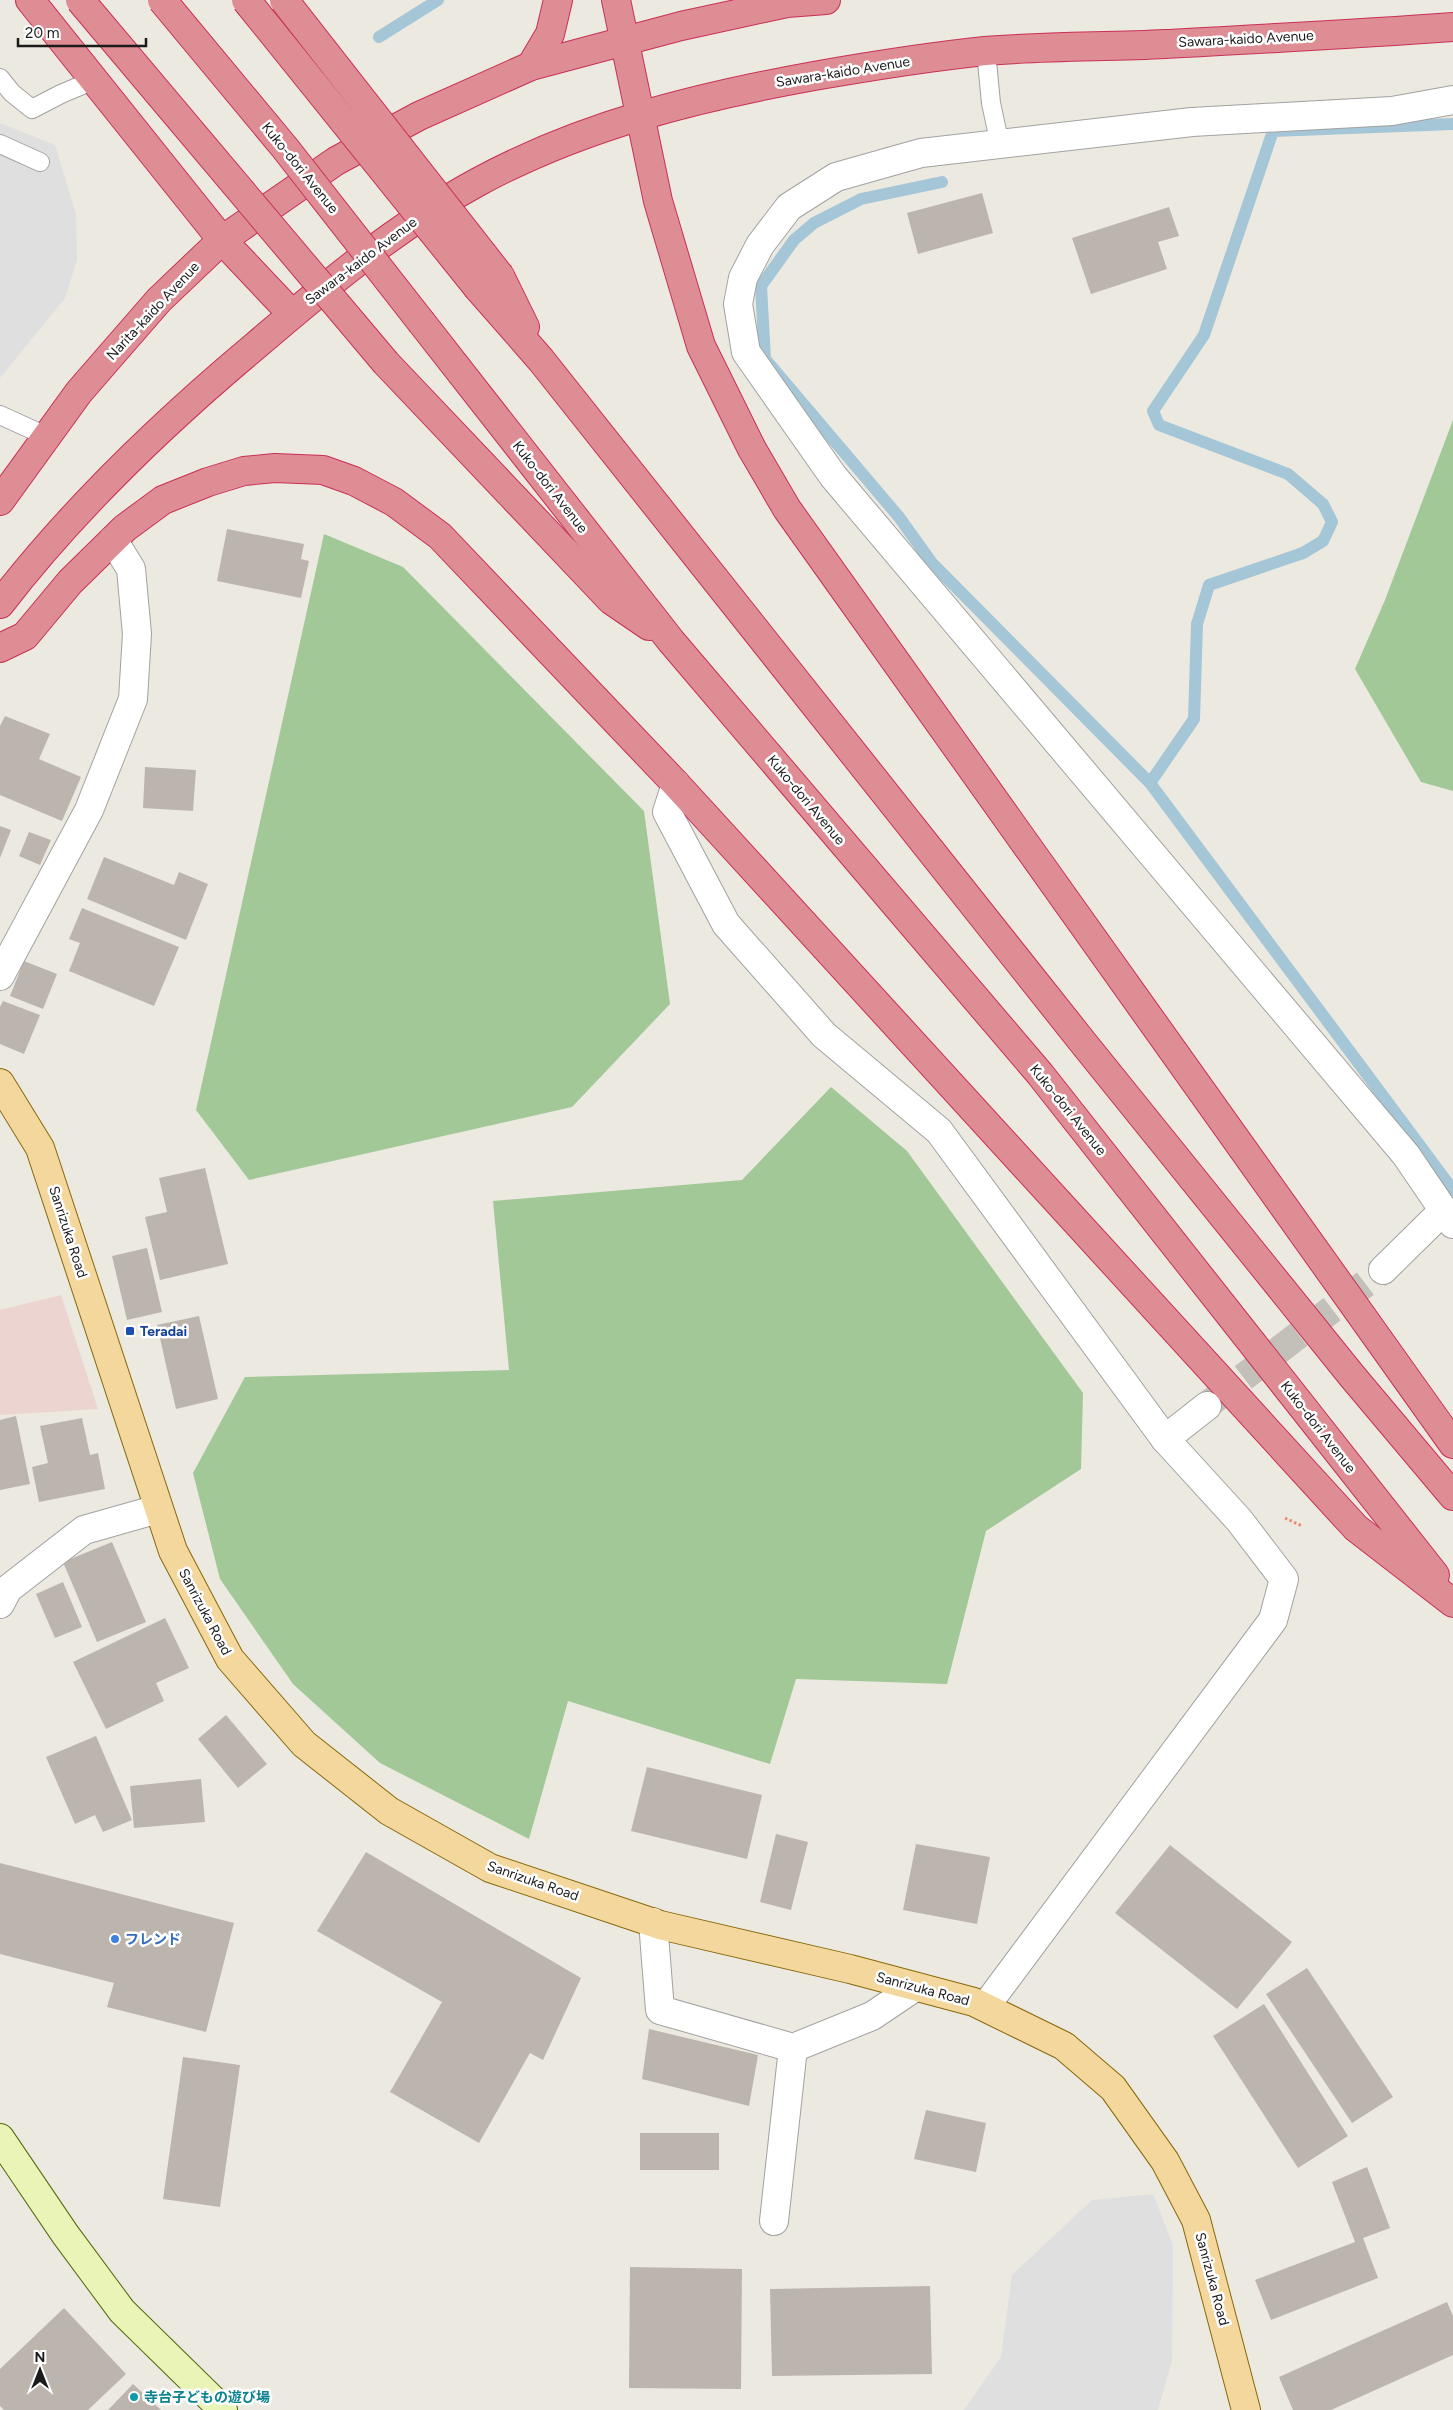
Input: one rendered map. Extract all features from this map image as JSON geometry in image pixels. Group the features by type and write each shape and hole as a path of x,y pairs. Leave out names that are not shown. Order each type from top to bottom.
{"highway":[{"path":"0,604 30,565 110,478 233,364 292,314 222,240 30,0"},
{"path":"80,0 386,363 611,600 671,641"},
{"name":"Kuko-dori Avenue","path":"162,0 285,148 671,641 1040,1074 1453,1598"},
{"path":"246,0 392,182 489,282"},
{"path":"284,0 489,282 541,360 1075,1032 1352,1376 1453,1496"},
{"path":"531,66 550,34 558,0"},
{"path":"616,0 658,201 701,346 752,449 787,509 1453,1444"},
{"path":"531,66 624,41 787,3 826,0"},
{"name":"Sawara-kaido Avenue","path":"292,314 404,226 480,181 544,150 639,116 734,91 864,68 986,51 1164,44 1453,27"},
{"name":"Narita-kaido Avenue","path":"0,500 79,392 159,300 222,240 336,161 419,116 531,66"},
{"path":"0,648 25,636 70,582 112,540 163,500 244,471 275,468 323,470 354,481 394,502 440,536 676,784 1356,1528 1453,1603"}],"main road":[{"name":"Sanrizuka Road","path":"0,1083 40,1148 172,1551 230,1659 304,1744 389,1811 490,1868 653,1922 916,1987 985,2007 1064,2046 1113,2088 1165,2161 1196,2220 1246,2410"}],"street":[{"path":"1383,1270 1449,1217 1406,1155 833,476 746,352 738,304 744,278 760,245 789,207 836,177 921,153 1192,122 1392,111 1453,100"},
{"path":"0,976 89,810 133,699 137,634 131,569 112,540"},
{"path":"676,784 667,812 726,924 824,1035 939,1131 1165,1439 1239,1520 1284,1579 1273,1620 985,2007"},
{"path":"1165,1439 1207,1406"},
{"path":"0,1604 8,1589 84,1530 158,1508"},
{"path":"653,1922 660,2010 792,2048 872,2016 916,1987"},
{"path":"774,2221 792,2048"},
{"path":"0,2138 65,2234 122,2311 223,2410"}],"lane":[{"path":"986,51 991,103 1000,145"},
{"path":"0,78 12,93 32,109 60,94 94,80"},
{"path":"0,144 40,162"},
{"path":"0,415 46,436"}],"shaded area":[{"path":"0,123 55,145 76,214 77,260 65,298 0,378"},
{"path":"61,1295 98,1409 0,1415 0,1310"},
{"path":"1153,2194 1173,2245 1172,2361 1158,2410 964,2410 1001,2357 1012,2275 1092,2200"}],"green space":[{"path":"1453,420 1453,791 1421,782 1355,669 1385,600"},
{"path":"324,534 403,567 644,811 670,1004 572,1107 249,1180 196,1110"},
{"path":"831,1087 907,1151 1083,1393 1081,1469 986,1531 947,1684 796,1679 770,1764 568,1701 529,1839 380,1763 293,1684 220,1579 193,1473 245,1377 509,1370 493,1201 742,1180"}],"building":[{"path":"982,193 993,233 918,254 907,213"},
{"path":"1169,207 1179,236 1158,242 1167,269 1091,294 1072,238"},
{"path":"227,529 304,544 301,559 309,561 301,598 217,581"},
{"path":"5,716 50,734 39,759 81,777 62,821 0,795 0,726"},
{"path":"145,767 196,770 193,811 143,808"},
{"path":"0,826 11,830 0,858"},
{"path":"29,832 51,840 40,865 19,856"},
{"path":"104,857 174,885 179,872 208,884 186,940 87,899"},
{"path":"82,908 179,947 154,1006 69,971 80,943 69,939"},
{"path":"24,961 57,974 43,1009 10,996"},
{"path":"3,1001 40,1015 24,1054 0,1044 0,1007"},
{"path":"205,1168 228,1264 160,1280 145,1217 167,1212 159,1178"},
{"path":"147,1248 162,1312 127,1320 112,1256"},
{"path":"199,1316 218,1399 176,1409 157,1325"},
{"path":"16,1416 30,1484 0,1490 0,1420"},
{"path":"82,1418 90,1455 98,1453 105,1489 39,1502 32,1467 48,1463 40,1426"},
{"path":"112,1542 146,1622 97,1642 63,1562"},
{"path":"63,1582 82,1627 55,1638 36,1594"},
{"path":"165,1618 189,1668 156,1683 164,1701 106,1729 73,1662"},
{"path":"226,1715 267,1764 238,1788 198,1739"},
{"path":"96,1736 132,1820 103,1832 95,1815 75,1824 46,1757"},
{"path":"647,1767 762,1795 747,1859 631,1831"},
{"path":"201,1779 205,1822 134,1828 130,1786"},
{"path":"776,1834 808,1842 791,1910 760,1902"},
{"path":"916,1844 990,1857 977,1924 903,1910"},
{"path":"1170,1845 1292,1942 1237,2009 1115,1913"},
{"path":"366,1852 581,1978 543,2060 530,2053 479,2143 390,2092 442,2002 317,1931"},
{"name":"フレンド","path":"0,1863 234,1923 206,2032 107,2007 114,1983 0,1954"},
{"path":"1307,1968 1393,2097 1352,2123 1266,1994"},
{"path":"1264,2004 1348,2136 1298,2168 1213,2036"},
{"path":"649,2029 758,2055 749,2106 642,2079"},
{"path":"183,2057 240,2065 220,2207 163,2199"},
{"path":"926,2110 986,2123 976,2172 914,2159"},
{"path":"640,2133 719,2133 719,2170 640,2170"},
{"path":"1367,2167 1390,2228 1363,2238 1378,2278 1271,2320 1255,2280 1355,2242 1332,2182"},
{"path":"630,2267 742,2269 741,2389 629,2388"},
{"path":"930,2286 932,2374 772,2376 770,2289"},
{"path":"1447,2302 1453,2316 1453,2355 1331,2410 1293,2410 1279,2377"},
{"path":"64,2308 126,2374 88,2410 4,2410 0,2406 0,2369"},
{"name":"寺台子どもの遊び場","path":"133,2384 161,2410 108,2410"}],"waterway":[{"path":"379,37 438,0"},
{"path":"1150,783 1194,719 1197,624 1209,585 1303,553 1323,541 1332,522 1323,504 1288,474 1159,425 1153,411 1204,335 1273,131 1453,124"},
{"path":"942,182 861,199 814,223 794,240 761,286 765,359 899,517 932,563 1150,783 1453,1190"}],"tunnel":[{"path":"1210,1403 1383,1270"}],"place":[{"name":"Teradai","path":"130,1331"},
{"name":"フレンド","path":"115,1939"},
{"name":"寺台子どもの遊び場","path":"134,2397"}]}
